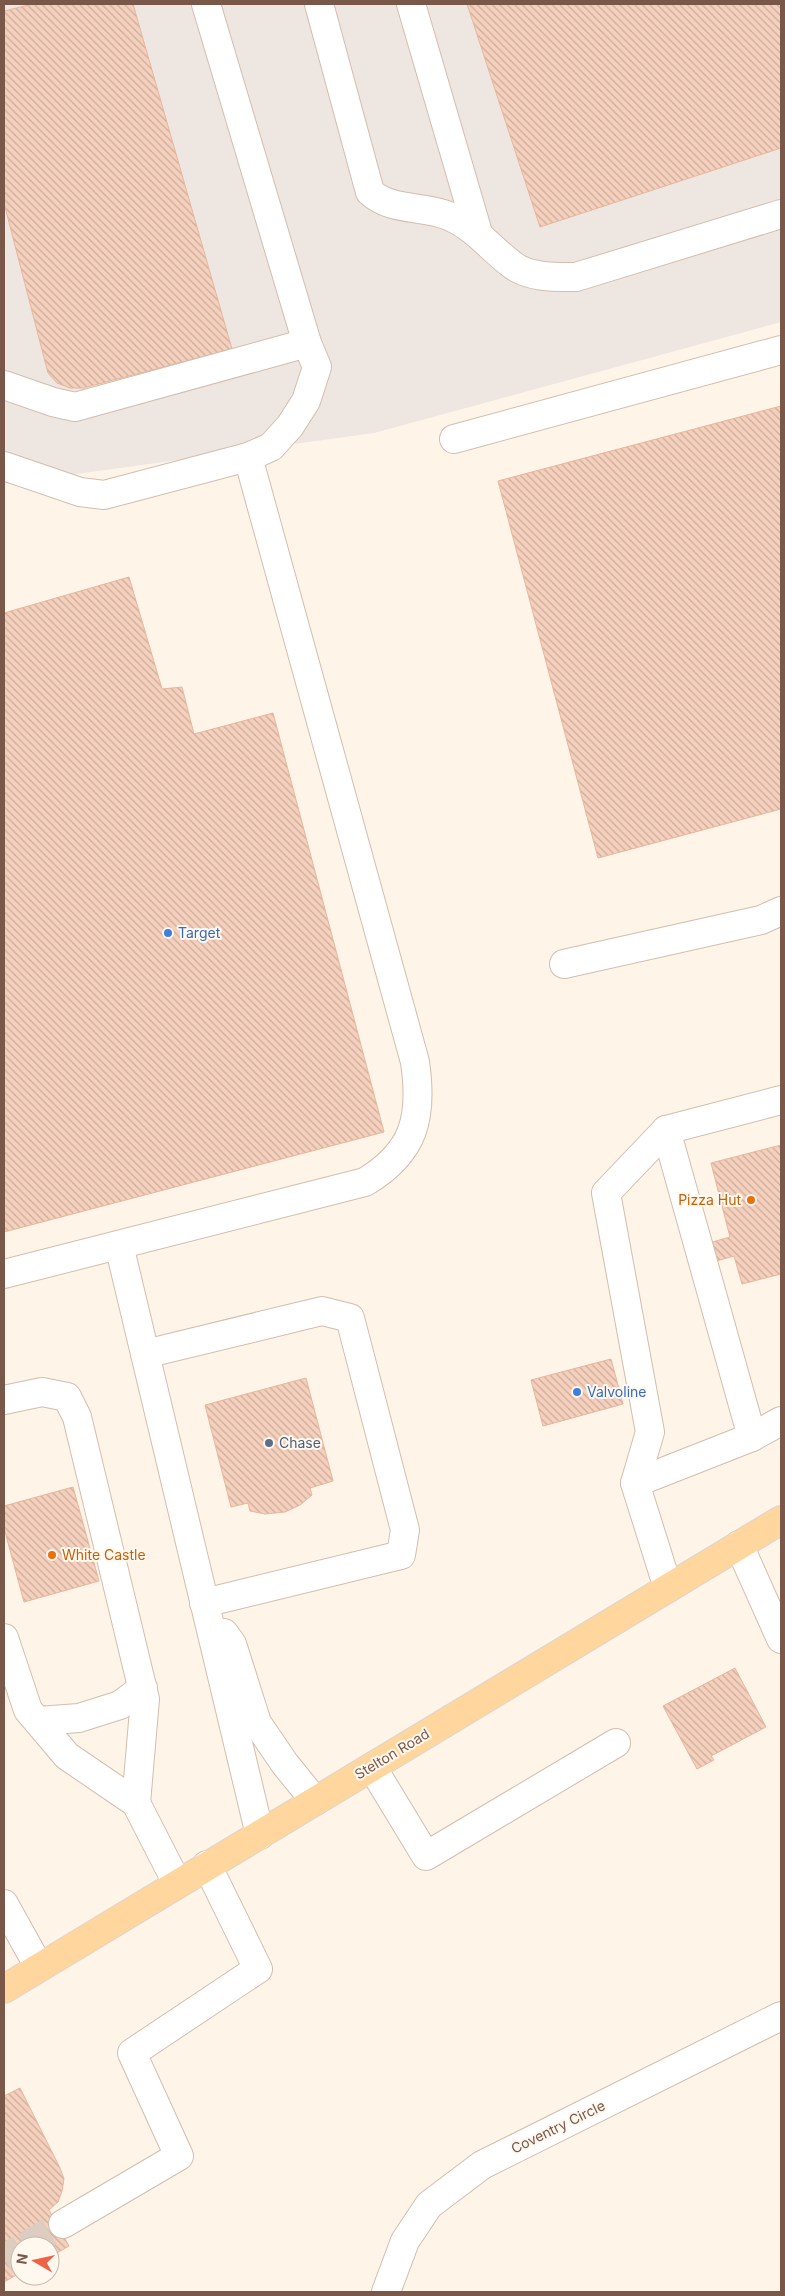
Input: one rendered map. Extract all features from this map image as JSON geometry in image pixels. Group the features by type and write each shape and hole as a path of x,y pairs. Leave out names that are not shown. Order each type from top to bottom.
{"main road":[{"name":"Stelton Road","path":"4,1988 781,1520"}],"street":[{"path":"4,466 80,492 104,495 248,457 271,447 290,426 306,401 317,366 307,343 206,4"},
{"path":"318,4 370,192 378,200 391,205 449,216 478,233 511,265 544,277 576,277 781,214"},
{"path":"411,4 478,233"},
{"path":"4,385 53,402 75,407 307,343"},
{"path":"454,439 781,350"},
{"path":"4,1274 365,1182 385,1170 403,1150 416,1120 420,1092 416,1062 248,457"},
{"path":"564,964 761,920 781,911"},
{"path":"668,1588 635,1483 650,1432 606,1193 666,1130 781,1100"},
{"path":"666,1130 752,1437"},
{"path":"119,1245 260,1835"},
{"path":"145,1354 322,1311 350,1318 405,1530 401,1555 204,1603"},
{"path":"4,1400 42,1392 67,1397 78,1417 145,1699 136,1803"},
{"path":"635,1483 752,1437 781,1421"},
{"path":"739,1545 781,1638"},
{"path":"204,1603 232,1644 257,1723 285,1764 315,1801"},
{"path":"4,1638 28,1710 67,1756 136,1803 177,1883"},
{"path":"38,1721 79,1718 120,1705 142,1688"},
{"path":"372,1767 426,1856 616,1743"},
{"path":"63,2224 179,2156 132,2053 258,1969 207,1865"},
{"path":"4,1904 39,1967"},
{"name":"Coventry Circle","path":"386,2292 405,2241 429,2205 482,2164 781,2016"}],"shaded area":[{"path":"4,4 781,4 781,322 374,433 4,484"}],"building":[{"path":"33,4 133,4 232,349 83,388 70,388 57,383 48,373 4,203 4,11"},
{"path":"467,4 781,4 781,148 540,227"},
{"path":"781,406 781,809 598,858 498,481"},
{"name":"Target","path":"129,577 162,689 182,687 194,734 273,713 384,1132 4,1232 4,613"},
{"name":"Pizza Hut","path":"781,1145 781,1274 742,1284 734,1256 713,1262 709,1243 730,1237 711,1163"},
{"name":"Valvoline","path":"611,1359 623,1404 543,1426 531,1380"},
{"name":"Chase","path":"306,1378 333,1481 310,1488 312,1495 300,1505 285,1512 265,1514 250,1511 248,1503 231,1507 205,1405"},
{"name":"White Castle","path":"73,1487 99,1581 24,1602 4,1528 4,1506"},
{"path":"735,1668 766,1727 711,1756 714,1760 697,1769 663,1706"},
{"path":"20,2088 60,2168 64,2179 62,2191 58,2202 49,2210 69,2246 60,2251 60,2236 10,2236 10,2279 4,2282 4,2096"}],"tunnel":[{"path":"42,2236 63,2224"},
{"path":"4,2258 10,2255"}],"place":[{"name":"Target","path":"168,933"},
{"name":"Pizza Hut","path":"751,1200"},
{"name":"Valvoline","path":"577,1392"},
{"name":"Chase","path":"269,1443"},
{"name":"White Castle","path":"52,1555"}]}
